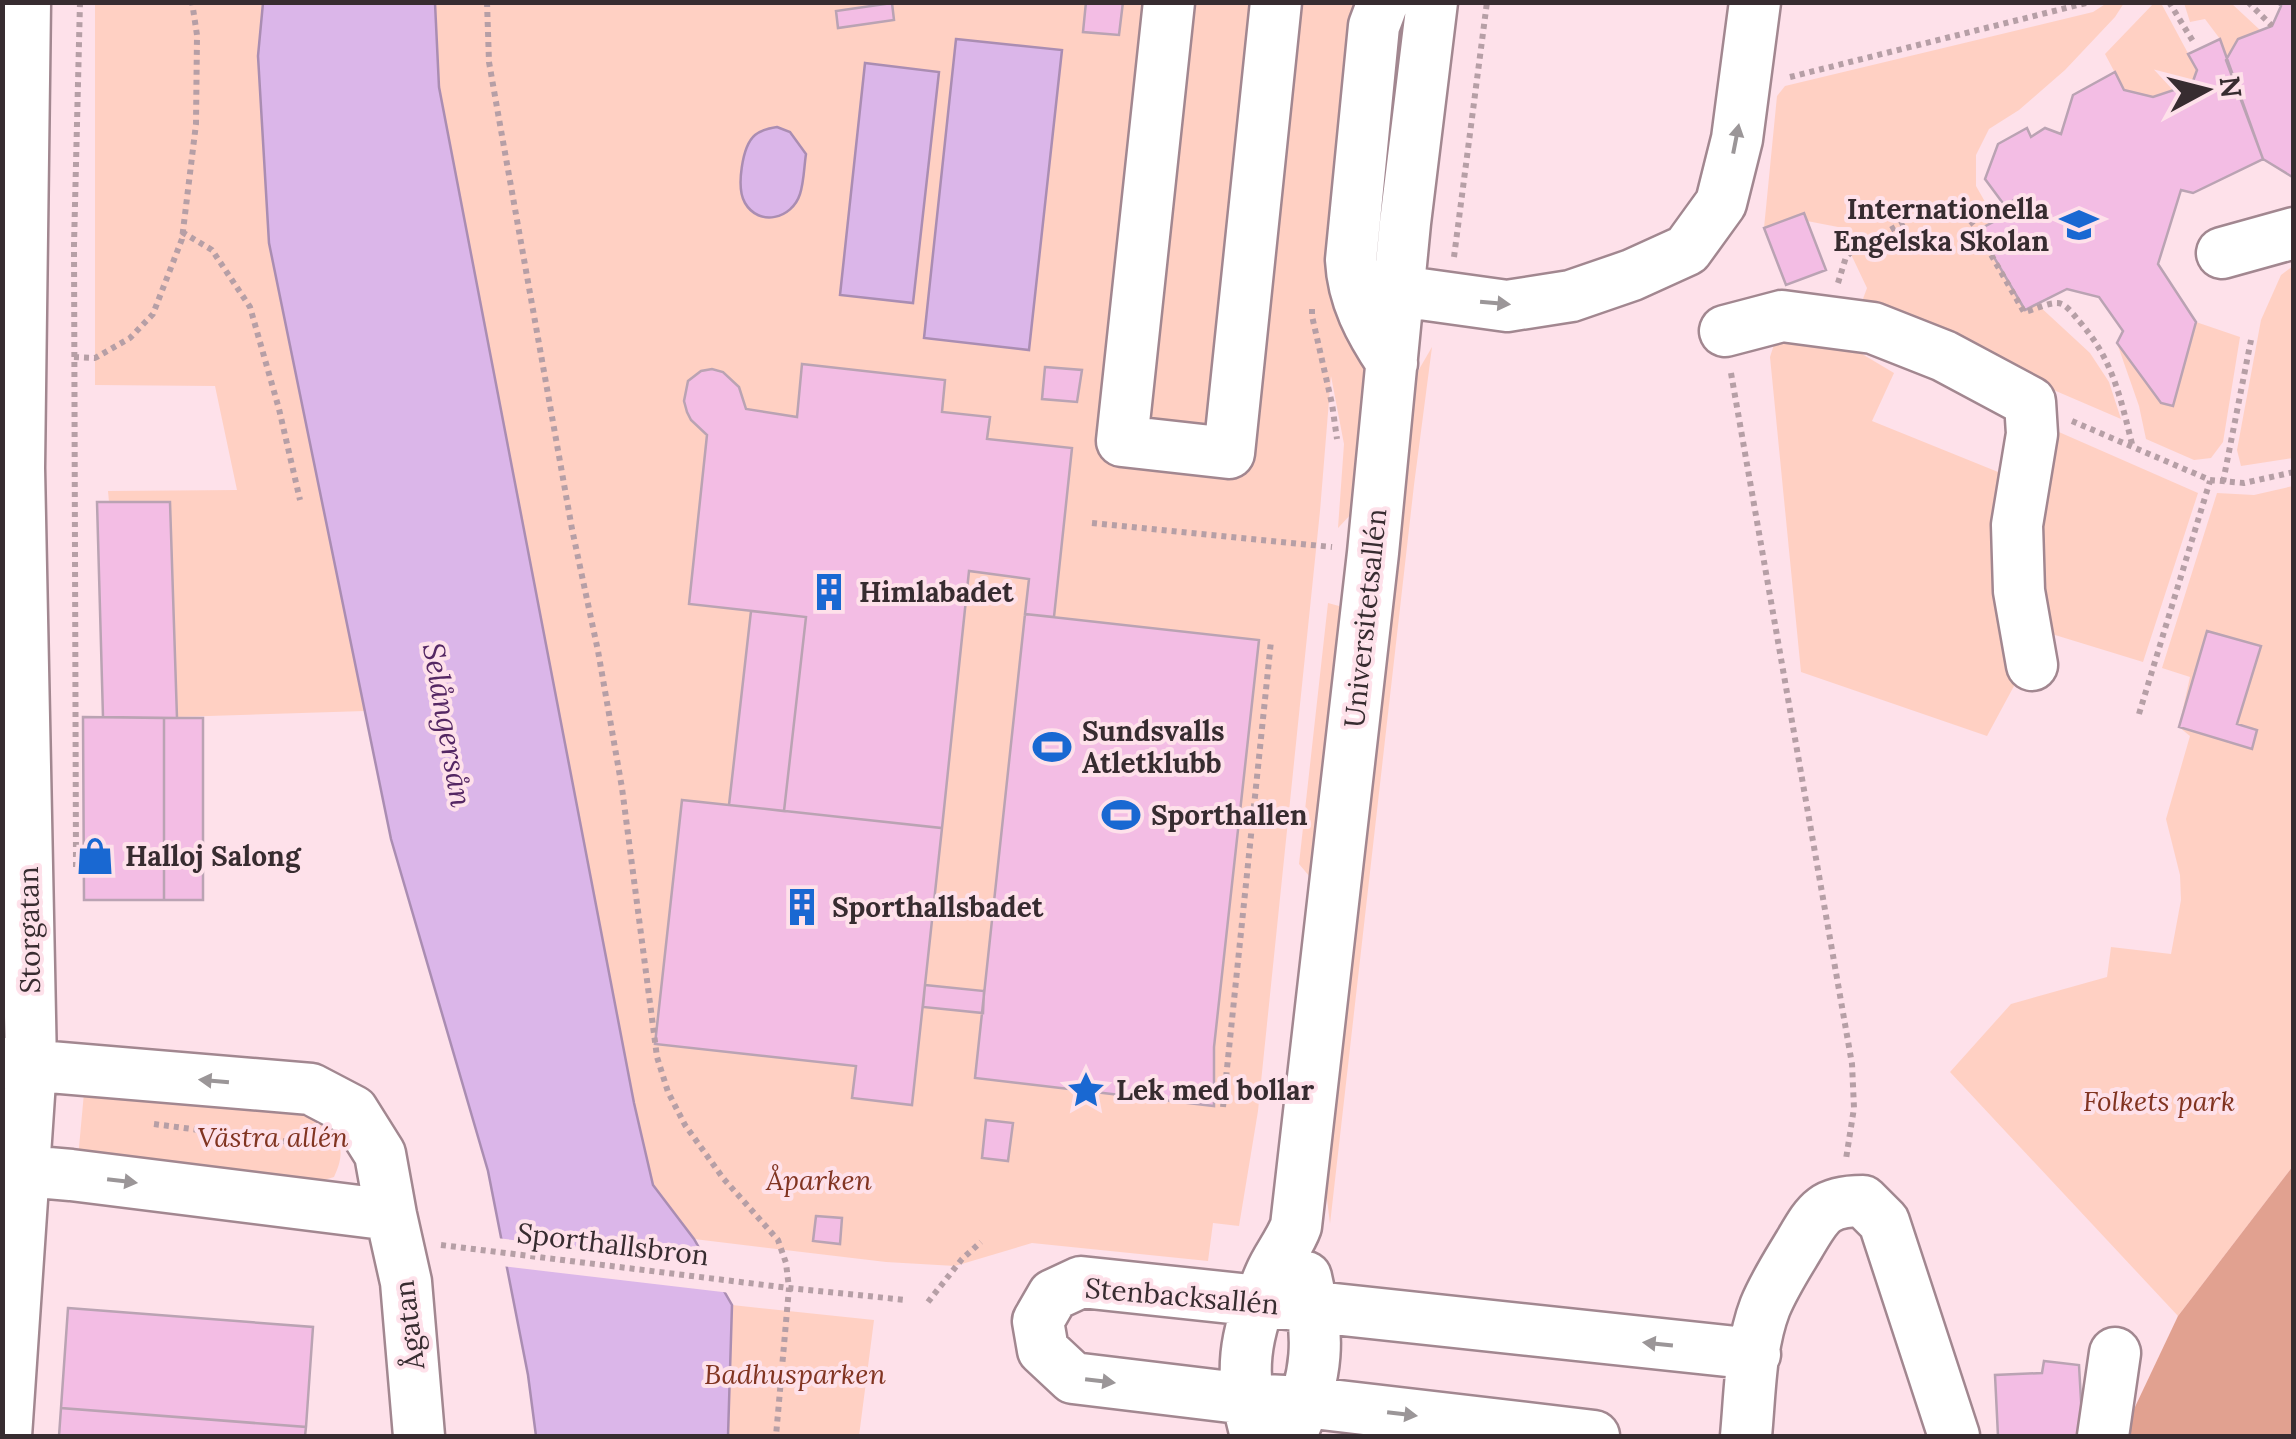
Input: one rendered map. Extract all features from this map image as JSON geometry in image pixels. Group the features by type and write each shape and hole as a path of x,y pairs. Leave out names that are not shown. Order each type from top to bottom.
{"street":[{"name":"Storgatan","path":"6,1436 17,1064 11,468 25,2"},
{"path":"1168,2 1122,441 1229,453 1276,2"},
{"path":"1383,2 1374,26 1351,260 1352,284 1362,311 1392,362"},
{"name":"Universitetsallén","path":"1297,1419 1316,1356 1313,1309 1294,1234 1328,937 1350,550 1392,362 1404,223 1432,2"},
{"path":"1399,290 1507,306 1572,296 1687,250 1722,203 1737,139 1755,2"},
{"path":"2222,253 2294,233"},
{"path":"1724,331 1782,316 1873,328 1944,356 2030,402 2032,434 2017,526 2019,591 2032,665"},
{"path":"14,1170 390,1215 380,1154 353,1111 311,1090 17,1064"},
{"path":"1746,1436 1754,1354 1765,1308 1787,1265 1817,1215 1863,1212 1954,1436"},
{"name":"Ågatan","path":"390,1215 406,1282 420,1436"},
{"name":"Universitetsallén","path":"1251,1418 1244,1371 1250,1324 1281,1252 1294,1234"},
{"name":"Stenbacksallén","path":"1594,1436 1251,1418 1073,1378 1043,1350 1038,1321 1053,1295 1080,1282 1754,1354"},
{"path":"410,1327 427,1326 440,1436"},
{"path":"2102,1436 2116,1353"}],"path":[{"path":"74,358 95,358 130,338 152,314 168,276 182,232 196,124 197,35 192,2"},
{"path":"487,2 489,62 622,788 657,1057 668,1092 693,1137 778,1240 786,1263 789,1288 776,1436"},
{"path":"1788,77 2090,2"},
{"path":"2169,2 2194,44"},
{"path":"2248,2 2272,26"},
{"path":"1826,322 1846,257 1852,250 1926,210 1961,210 1974,225 2024,312 2056,302 2064,305 2104,352 2122,402 2132,448"},
{"path":"182,232 212,250 250,306 300,500"},
{"path":"1314,296 1312,316 1338,446"},
{"path":"1724,331 1852,1064 1863,1212"},
{"path":"2223,482 2251,340"},
{"path":"2030,402 2210,480 2244,484 2294,472"},
{"path":"2139,714 2210,480"},
{"path":"1092,523 1350,550"},
{"path":"1329,530 1350,550"},
{"path":"1223,1107 1272,641"},
{"path":"151,1124 380,1154"},
{"path":"928,1302 962,1259 982,1242"},
{"name":"Sporthallsbron","path":"432,1244 906,1300"}],"green space":[{"name":"Åparken","path":"1357,2 1366,359 1353,512 1338,528 1344,444 1331,376 1258,1111 1239,1226 1213,1223 1208,1261 1032,1243 955,1266 886,1262 694,1239 653,1185 634,1103 439,87 435,3"},
{"path":"95,3 263,3 258,56 269,243 365,711 177,717 170,502 109,502 108,491 237,490 215,386 95,385"},
{"path":"2107,3 2124,3 2065,70 2019,110 1989,129 1976,155 1976,186 1996,221 2025,310 2037,304 2090,353 2109,382 2121,419 1860,307 1867,288 1838,227 1807,221 1803,213 1764,228 1777,96 1785,86 2093,12"},
{"path":"2154,3 2161,3 2197,70 2192,84 2153,97 2124,90 2105,54"},
{"path":"2184,3 2231,3 2260,30 2238,39 2226,60 2220,39 2205,19 2190,22"},
{"path":"2293,266 2293,458 2241,466 2237,450 2261,320 2281,275"},
{"path":"2196,322 2240,337 2223,442 2211,458 2194,460 2146,439 2117,343 2161,403 2172,406"},
{"path":"1777,335 1847,345 1894,373 1872,421 2008,476 2014,686 1987,736 1801,672 1770,357"},
{"path":"1432,347 1330,1224 1324,1174 1414,378"},
{"path":"2052,429 2198,493 2143,662 2042,631 2034,590"},
{"name":"Folkets park","path":"2293,486 2293,1166 2178,1316 1950,1072 2011,1004 2107,977 2111,947 2171,954 2181,900 2180,875 2166,819 2190,736 2179,727 2190,677 2162,668 2217,493 2254,495"},
{"path":"1328,603 1339,606 1340,619 1310,877 1299,864"},
{"name":"Västra allén","path":"85,1082 321,1114 341,1150 338,1167 334,1177 314,1183 78,1158"},
{"name":"Badhusparken","path":"732,1305 874,1320 859,1436 728,1436"}],"shaded area":[{"path":"2293,1166 2293,1436 2124,1436 2178,1316"}],"water":[{"name":"Selångersån","path":"263,3 435,3 439,87 634,1103 653,1185 694,1239 732,1305 728,1436 536,1436 528,1375 488,1171 391,839 269,243 258,56"},
{"path":"956,39 1062,50 1029,350 924,338"},
{"path":"865,63 939,72 913,303 840,295"},
{"path":"777,127 790,132 806,154 804,174 796,203 783,214 766,217 751,211 745,203 742,168 750,140"}],"pier":[{"path":"496,1238 714,1263 731,1293 501,1266"}],"building":[{"path":"1086,2 1123,2 1119,35 1083,32"},
{"path":"2277,2 2294,2 2294,178 2263,159 2226,60 2238,39 2272,26 2281,6"},
{"path":"892,3 894,20 838,28 836,11"},
{"name":"Internationella Engelska Skolan","path":"2220,39 2263,159 2193,193 2181,190 2158,264 2196,322 2173,406 2161,403 2117,343 2123,331 2099,297 2067,289 2025,310 1978,230 2020,208 2015,199 2005,206 1985,179 1998,144 2027,128 2031,137 2045,128 2061,134 2073,95 2115,72 2124,90 2153,97 2192,84 2197,70 2188,54"},
{"path":"1804,213 1826,270 1786,285 1764,228"},
{"name":"Himlabadet","path":"802,364 945,380 942,412 990,417 987,439 1072,448 1054,617 1025,614 1029,579 969,571 942,828 784,811 806,617 689,604 707,435 687,412 684,401 688,381 701,371 723,372 739,387 746,409 797,417"},
{"path":"1045,367 1082,370 1077,402 1042,399"},
{"path":"97,502 170,502 177,718 103,717"},
{"path":"751,611 806,617 784,811 729,805"},
{"name":"Sporthallen","path":"1025,614 1259,640 1214,1047 1214,1106 975,1078"},
{"path":"2207,631 2261,646 2237,724 2257,730 2252,749 2179,727"},
{"path":"83,717 164,718 164,900 84,900"},
{"path":"164,718 203,718 203,900 164,900"},
{"name":"Sporthallsbadet","path":"682,800 942,828 912,1105 852,1098 856,1066 655,1044"},
{"path":"925,985 984,991 983,1013 923,1007"},
{"path":"986,1120 1013,1123 1008,1161 982,1158"},
{"path":"816,1216 842,1218 840,1244 813,1241"},
{"path":"68,1308 313,1327 306,1427 61,1408"},
{"path":"2044,1361 2079,1365 2083,1436 1998,1436 1995,1375 2042,1373"},
{"path":"61,1408 306,1427 305,1436 59,1436"}],"place":[{"name":"Internationella Engelska Skolan","path":"2079,225"},
{"name":"Himlabadet","path":"829,592"},
{"name":"Sundsvalls Atletklubb","path":"1052,747"},
{"name":"Sporthallen","path":"1121,815"},
{"name":"Halloj Salong","path":"95,856"},
{"name":"Sporthallsbadet","path":"802,907"},
{"name":"Lek med bollar","path":"1086,1090"}]}
